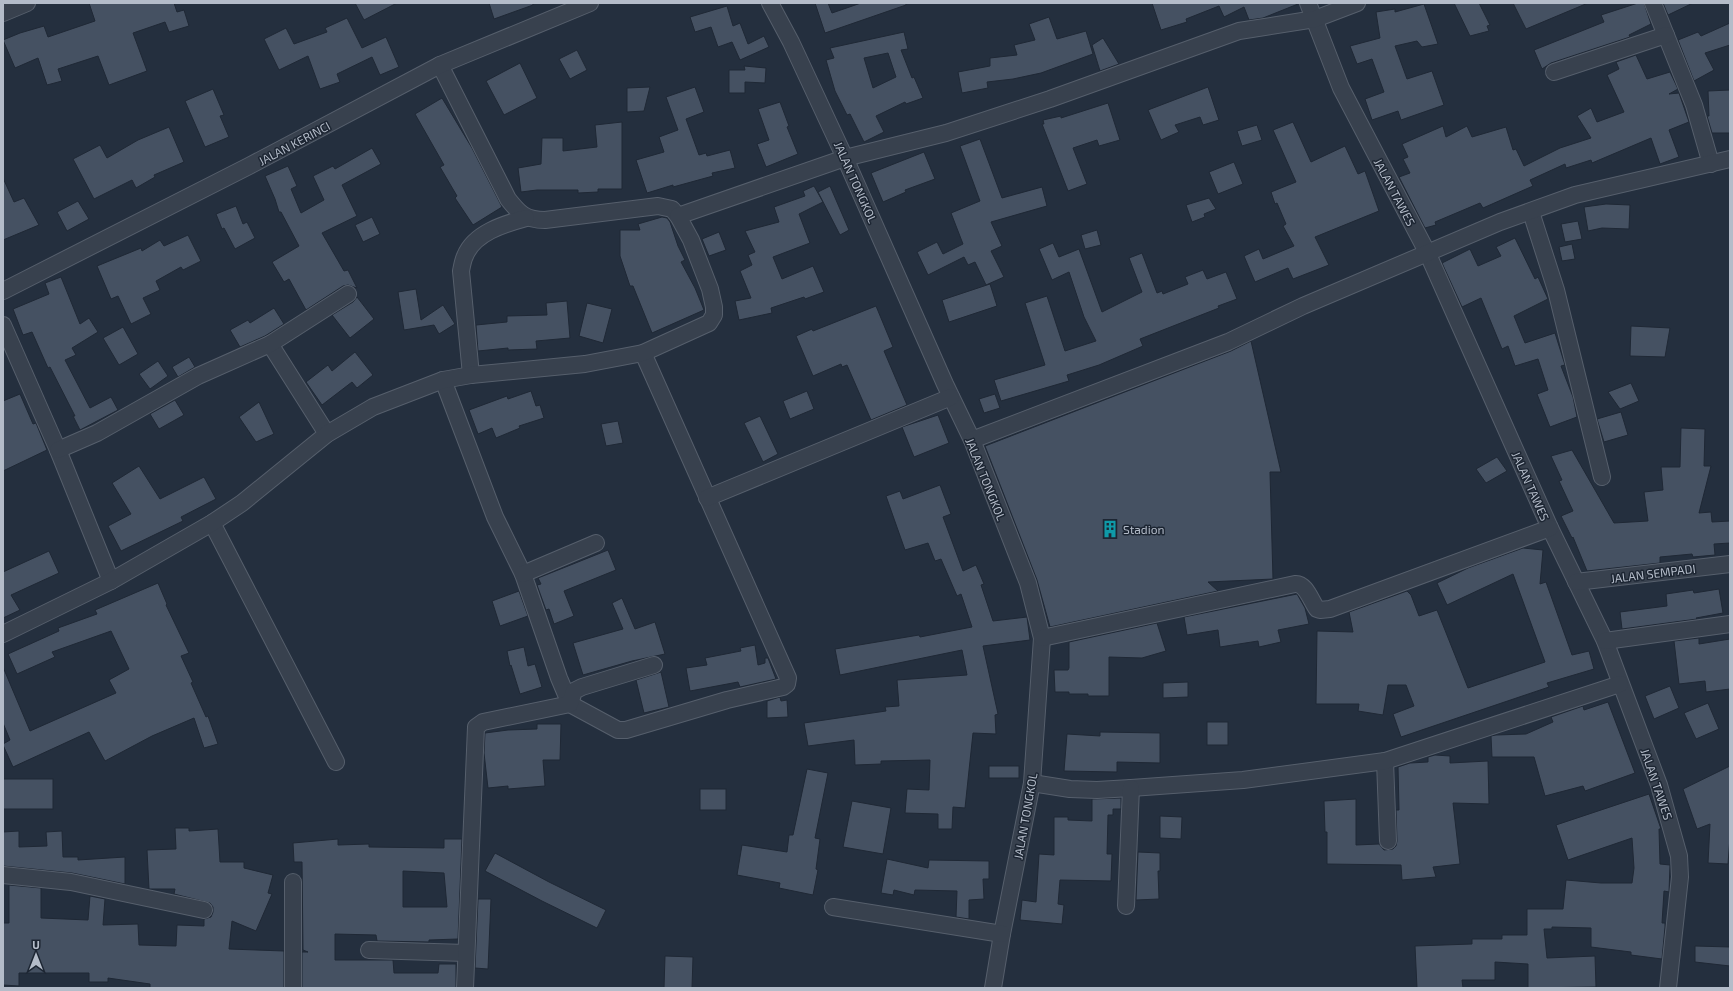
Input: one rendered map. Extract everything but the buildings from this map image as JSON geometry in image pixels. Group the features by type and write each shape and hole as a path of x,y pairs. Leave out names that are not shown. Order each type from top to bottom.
{"street":[{"path":"3,13 27,3"},
{"name":"JALAN KERINCI","path":"3,291 249,166 440,66 590,3"},
{"name":"JALAN TONGKOL","path":"770,3 791,42 845,158 951,397 972,440 1028,583 1042,638 1032,783 1002,934 994,988"},
{"name":"JALAN TAWES","path":"1308,3 1341,88 1427,252 1550,528 1605,641 1659,785 1679,856 1680,877 1668,988"},
{"path":"678,216 845,158 946,133 1239,31 1314,19 1357,3"},
{"path":"1653,3 1694,106 1711,164"},
{"path":"1554,72 1666,35"},
{"path":"440,66 508,198 516,209 526,218"},
{"path":"972,440 1228,342 1303,306 1500,222 1575,195 1730,159"},
{"path":"3,634 111,581 212,523 242,503 326,434 373,407 443,380 471,375 585,364 643,353 709,323 714,315 714,307 710,289 691,240 672,208 658,206 545,220 526,218 502,225 472,244 465,256 461,271 471,375"},
{"path":"1531,212 1556,290 1602,477"},
{"path":"58,450 97,433 198,376 270,344 348,294"},
{"path":"3,325 58,450 111,581"},
{"path":"270,344 326,434"},
{"path":"443,380 495,517 523,574 559,678 570,704 618,730 626,730 727,700 783,688 788,684 788,678 643,353"},
{"path":"707,498 951,397"},
{"path":"212,523 336,762"},
{"path":"1042,638 1298,584 1304,587 1317,609 1330,609 1550,528"},
{"path":"523,574 596,543"},
{"name":"JALAN SEMPADI","path":"1576,582 1730,564"},
{"path":"1605,641 1730,624"},
{"path":"570,704 574,691 582,687 654,665"},
{"path":"1032,783 1070,789 1097,790 1131,788 1243,780 1385,761 1620,684"},
{"path":"465,988 476,727 483,722 570,704"},
{"path":"1385,761 1388,841"},
{"path":"1126,906 1131,788"},
{"path":"3,875 71,882 204,910"},
{"path":"293,882 293,988"},
{"path":"833,908 1002,934"},
{"path":"369,950 466,953"}],"place":[{"name":"Stadion","path":"1110,529"}]}
